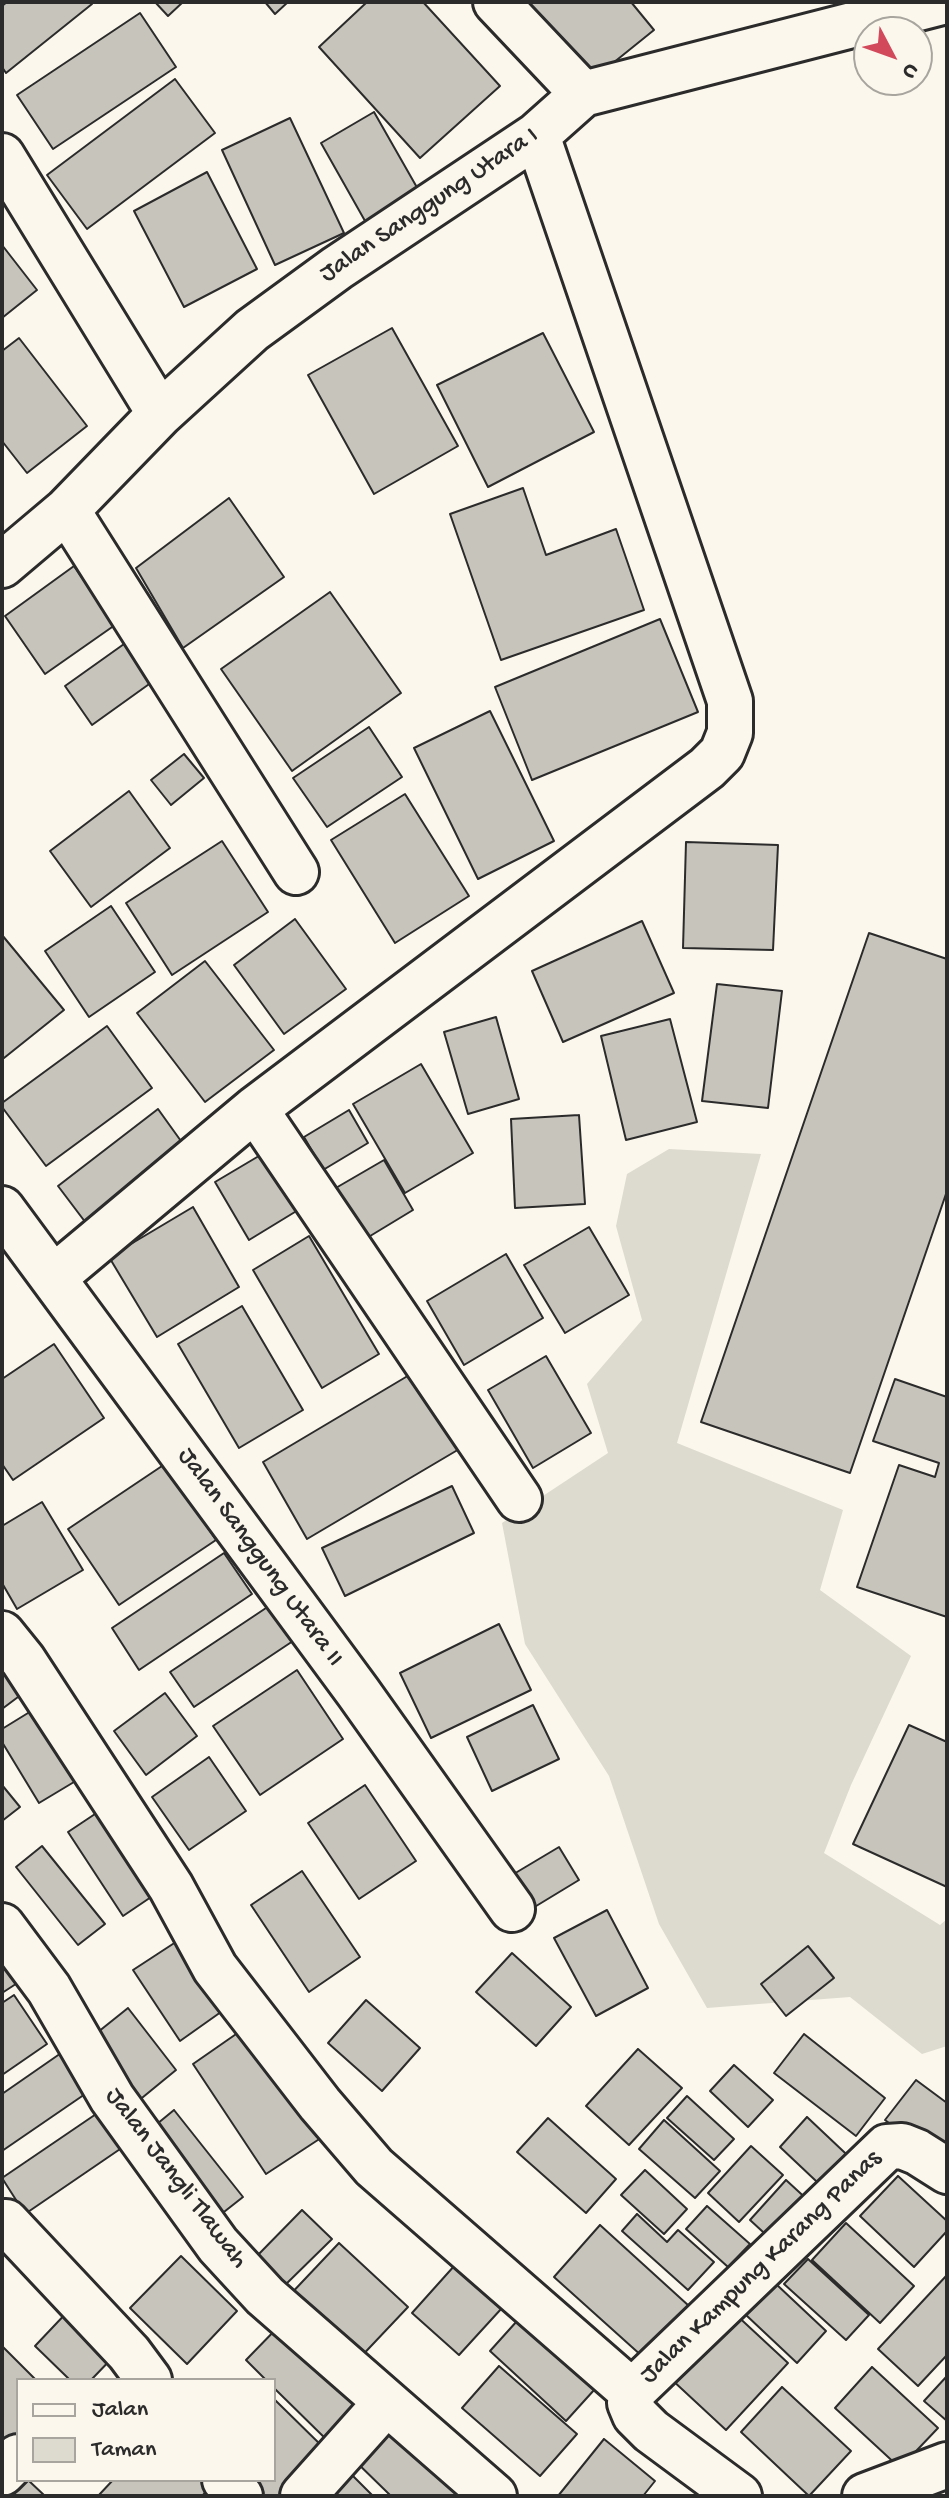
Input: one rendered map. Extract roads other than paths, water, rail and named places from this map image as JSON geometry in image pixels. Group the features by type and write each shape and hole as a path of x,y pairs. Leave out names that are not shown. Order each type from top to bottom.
{"street":[{"path":"496,2 583,94"},
{"name":"Jalan Sanggung Utara I","path":"2,565 67,510 160,414 252,330 337,268 537,135 583,94 942,2"},
{"path":"53,1278 255,1109 707,768 722,753 730,733 730,701 537,135"},
{"path":"2,156 160,414"},
{"path":"67,510 296,872"},
{"path":"255,1109 519,1499"},
{"name":"Jalan Sanggung Utara II","path":"2,1209 358,1692 512,1909"},
{"path":"2,1634 23,1660 171,1887 215,1968 320,2104 374,2167 632,2392"},
{"name":"Jalan Jangli Tlawah","path":"2,1926 49,1989 112,2098 218,2245 265,2296 494,2496"},
{"name":"Jalan Kampung Karang Panas","path":"739,2496 651,2431 635,2415 630,2403 632,2392 887,2147 902,2146 917,2152 947,2171"},
{"path":"2,2222 6,2222 129,2353 148,2378"},
{"path":"303,2496 386,2403"},
{"path":"865,2496 947,2465"}]}
